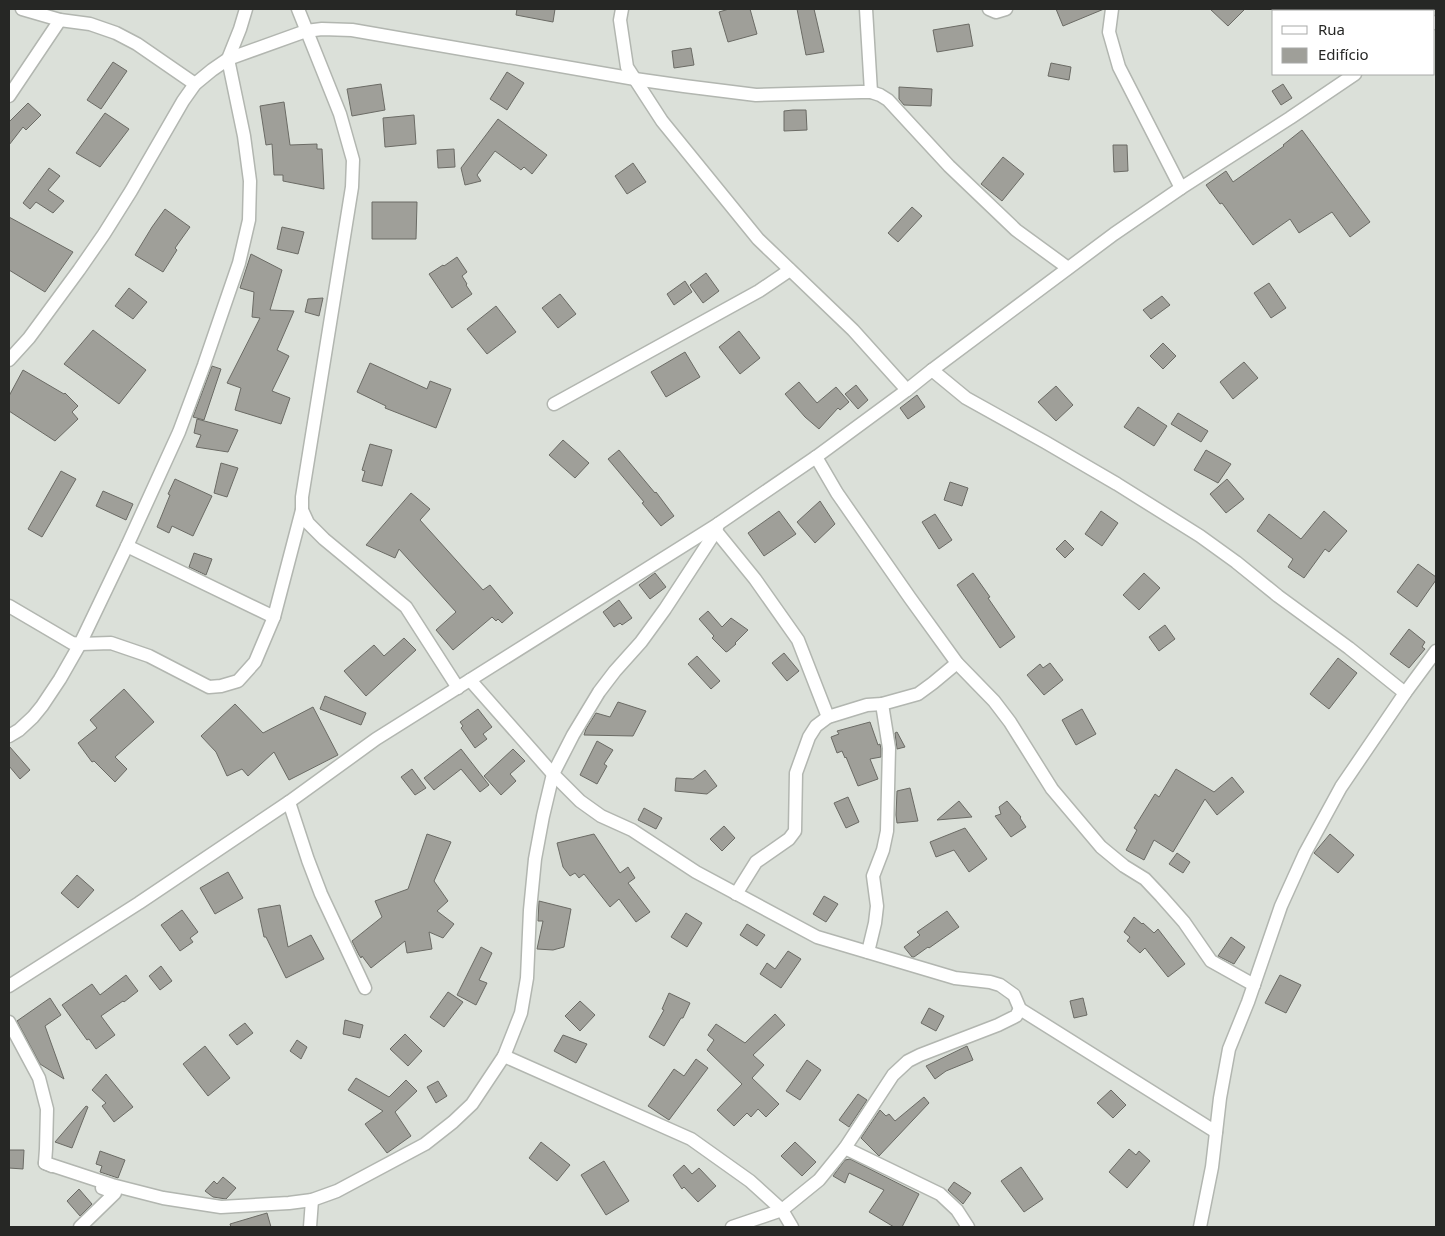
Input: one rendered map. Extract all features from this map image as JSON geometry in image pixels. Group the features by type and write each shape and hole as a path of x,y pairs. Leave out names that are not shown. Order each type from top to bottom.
{"street":[{"path":"22,9 60,20 90,24 116,33 137,44 195,84"},
{"path":"9,736 19,730 42,706 80,644 179,432 239,262 249,220 250,180 244,136 228,59 246,9"},
{"path":"9,606 62,639 80,644 111,643 149,656 209,687 238,681 254,662 274,617 302,510 302,497 352,187 353,160 340,114 326,74 298,9"},
{"path":"622,9 620,20 627,67 662,121 758,239 853,330 907,390"},
{"path":"866,9 871,92"},
{"path":"989,9 996,12 1006,9"},
{"path":"1112,9 1109,32 1119,67 1181,188"},
{"path":"9,96 60,20"},
{"path":"9,360 29,338 94,248 131,191 195,84 228,59 306,31 322,28 352,30 635,79 756,95 871,92 888,100 949,166 1016,230 1068,268"},
{"path":"9,986 139,903 289,802 376,739 717,527 907,390 1068,268 1181,188 1354,75"},
{"path":"554,404 759,291 790,270"},
{"path":"932,370 966,398 1069,456 1200,536 1349,648 1405,693"},
{"path":"816,457 837,493 910,598 957,662 994,701 1010,722 1052,789 1101,847 1150,885 1184,922 1211,961 1254,985"},
{"path":"302,510 308,523 324,539 406,607 458,688"},
{"path":"717,527 798,640 828,717"},
{"path":"45,1163 112,1185 163,1198 221,1207 289,1203 312,1200 338,1191 425,1144 453,1122 472,1104 504,1056 521,1013 526,978 535,860 553,774 573,735 599,692 641,642 717,527"},
{"path":"127,546 274,617"},
{"path":"1200,1227 1212,1167 1220,1098 1229,1049 1254,985 1281,906 1305,853 1341,787 1436,651"},
{"path":"736,894 756,862 789,840 795,831 796,773 809,737 816,726 828,717 867,705 882,704 918,694 957,662"},
{"path":"470,680 553,774 580,802 601,816 632,830 696,872 817,937 955,978 1000,985 1014,995 1020,1009 1216,1132"},
{"path":"868,952 877,906 873,876 883,850 887,831 890,748 882,704"},
{"path":"289,802 308,860 365,988"},
{"path":"732,1227 782,1210 819,1180 845,1148 893,1075 908,1061 998,1025 1016,1016 1020,1009"},
{"path":"9,1022 39,1078 47,1108 45,1163"},
{"path":"504,1056 690,1139 750,1181 782,1210 792,1227"},
{"path":"845,1148 940,1194 957,1210 968,1227"},
{"path":"45,1163 115,1193 80,1227"},
{"path":"310,1227 312,1200"}],"building":[{"path":"517,9 555,9 553,22 516,15"},
{"path":"729,9 750,9 757,34 728,42 719,12"},
{"path":"797,9 814,9 824,52 806,55"},
{"path":"1056,9 1104,9 1063,26"},
{"path":"1210,9 1245,9 1228,26"},
{"path":"969,24 973,46 937,52 933,30"},
{"path":"691,48 694,65 674,68 672,51"},
{"path":"113,62 127,71 101,109 87,100"},
{"path":"1051,63 1071,67 1069,80 1048,76"},
{"path":"507,72 524,83 507,110 490,99"},
{"path":"381,84 385,110 352,116 347,89"},
{"path":"1283,84 1292,98 1281,105 1272,91"},
{"path":"899,87 932,89 931,106 904,105 899,99"},
{"path":"284,102 290,145 317,144 317,149 322,149 324,189 283,181 283,175 274,175 272,144 266,145 260,106"},
{"path":"28,103 41,115 26,130 23,127 9,145 9,122"},
{"path":"806,110 807,130 784,131 784,111"},
{"path":"105,113 129,129 100,167 76,153"},
{"path":"414,115 416,144 385,147 383,118"},
{"path":"498,119 547,155 532,174 524,167 521,170 495,151 477,175 481,181 465,185 461,168"},
{"path":"1302,130 1370,222 1350,237 1332,212 1299,233 1290,219 1253,245 1206,185 1226,171 1233,182 1284,146"},
{"path":"1113,145 1127,145 1128,171 1114,172"},
{"path":"454,149 455,167 438,168 437,150"},
{"path":"1003,157 1024,174 1002,201 981,184"},
{"path":"633,163 646,182 627,194 615,176"},
{"path":"49,168 60,176 48,190 64,201 53,213 36,202 30,209 23,203"},
{"path":"372,202 417,202 416,239 372,239"},
{"path":"912,207 922,216 898,242 888,233"},
{"path":"165,209 190,227 175,248 177,250 163,272 135,255"},
{"path":"9,217 73,252 45,292 9,270"},
{"path":"282,227 304,232 298,254 277,249"},
{"path":"251,254 282,270 270,310 294,311 277,350 289,356 272,391 290,398 281,424 235,410 241,388 227,383 260,318 252,317 254,292 240,288"},
{"path":"457,257 467,272 462,276 472,294 452,308 429,274"},
{"path":"706,273 719,291 703,303 690,285"},
{"path":"685,281 692,292 674,305 667,294"},
{"path":"1269,283 1286,308 1271,318 1254,293"},
{"path":"129,288 147,302 133,319 115,306"},
{"path":"560,294 576,314 558,328 542,308"},
{"path":"1162,296 1170,305 1151,319 1143,310"},
{"path":"323,298 319,316 305,312 308,299"},
{"path":"496,306 516,332 487,354 467,329"},
{"path":"93,330 146,370 119,404 64,364"},
{"path":"739,331 760,358 740,374 719,347"},
{"path":"1163,343 1176,356 1163,369 1150,356"},
{"path":"685,352 700,377 666,397 651,372"},
{"path":"1244,362 1258,378 1233,399 1220,382"},
{"path":"370,363 427,389 430,381 451,389 436,428 385,408 386,406 357,392"},
{"path":"212,366 221,369 204,420 193,417"},
{"path":"23,370 65,393 78,406 72,412 78,419 55,441 9,411 9,396"},
{"path":"799,382 817,403 836,387 849,402 840,410 838,408 819,429 805,417 785,394"},
{"path":"856,385 868,400 858,409 845,394"},
{"path":"1056,386 1073,405 1056,421 1038,402"},
{"path":"917,395 925,407 908,419 900,408"},
{"path":"1138,407 1167,426 1154,446 1124,427"},
{"path":"1178,413 1208,431 1201,442 1171,424"},
{"path":"197,419 238,430 228,452 196,447 201,435 194,433"},
{"path":"563,440 589,463 575,478 549,455"},
{"path":"370,444 392,450 382,486 362,481 365,471 362,470"},
{"path":"619,450 656,492 674,516 661,526 642,503 644,502 608,459"},
{"path":"1206,450 1231,464 1218,483 1194,470"},
{"path":"221,463 238,468 227,497 214,493"},
{"path":"61,471 76,479 42,537 28,529"},
{"path":"175,479 212,496 193,536 172,526 169,533 157,527"},
{"path":"1227,479 1244,499 1226,513 1210,494"},
{"path":"950,482 968,488 962,506 944,500"},
{"path":"103,491 133,504 126,520 96,506"},
{"path":"411,493 430,509 420,520 483,590 490,585 513,613 502,623 492,617 453,650 436,630 456,612 399,549 395,558 366,545"},
{"path":"820,501 835,524 815,543 797,522"},
{"path":"779,511 796,534 764,556 748,533"},
{"path":"1101,511 1118,523 1102,546 1085,534"},
{"path":"1324,511 1347,531 1329,552 1325,549 1304,578 1288,567 1293,559 1257,531 1269,514 1301,539"},
{"path":"935,514 952,540 939,549 922,522"},
{"path":"1065,540 1074,549 1065,558 1056,549"},
{"path":"194,553 212,559 206,575 189,567"},
{"path":"1418,564 1436,577 1436,580 1417,607 1397,592"},
{"path":"655,573 666,587 650,599 639,585"},
{"path":"973,573 1015,637 1000,648 957,585"},
{"path":"1144,573 1160,588 1139,610 1123,595"},
{"path":"619,600 632,618 622,625 620,623 614,627 603,612"},
{"path":"708,611 722,627 731,618 748,630 726,652 712,638 714,636 699,619"},
{"path":"1165,625 1175,639 1159,651 1149,637"},
{"path":"1409,629 1425,642 1422,647 1425,649 1409,668 1390,654"},
{"path":"404,638 416,650 366,696 344,671 374,645 384,656"},
{"path":"784,653 799,671 787,681 772,663"},
{"path":"697,656 720,681 711,689 688,664"},
{"path":"1338,658 1357,673 1329,709 1310,694"},
{"path":"1050,663 1063,680 1044,695 1027,675 1040,664 1043,668"},
{"path":"124,689 154,722 115,757 127,769 115,782 94,761 92,762 78,743 97,728 90,720"},
{"path":"325,696 366,713 361,725 320,709"},
{"path":"618,702 646,711 633,736 584,735 596,713 610,717"},
{"path":"235,704 263,733 313,707 338,755 289,780 274,752 248,776 242,769 227,776 216,752 201,736"},
{"path":"478,709 492,727 483,734 487,739 475,748 461,728 463,726 460,722"},
{"path":"1082,709 1096,734 1076,745 1062,720"},
{"path":"870,722 881,749 881,757 870,759 878,779 858,786 846,757 842,751 837,753 831,737 839,734 837,731"},
{"path":"897,732 905,747 897,749 895,733"},
{"path":"597,741 613,750 604,764 607,766 597,784 580,775"},
{"path":"9,746 30,770 20,779 9,766"},
{"path":"461,749 489,785 480,792 461,769 434,790 424,778"},
{"path":"513,749 525,761 510,774 516,781 501,795 484,776"},
{"path":"412,769 426,788 415,795 401,777"},
{"path":"1176,769 1214,792 1232,777 1244,792 1217,815 1205,799 1173,852 1154,840 1144,860 1126,850 1137,830 1134,828 1155,794 1159,797"},
{"path":"705,770 717,786 707,794 675,791 676,778 693,779"},
{"path":"910,788 918,821 897,823 897,791"},
{"path":"848,797 859,822 846,828 834,803"},
{"path":"959,801 972,817 937,820"},
{"path":"1007,801 1021,817 1026,827 1011,837 995,816 1001,814 999,807"},
{"path":"644,808 662,818 656,829 638,820"},
{"path":"724,826 735,838 722,851 710,839"},
{"path":"965,828 987,859 969,872 954,850 936,857 930,842"},
{"path":"427,834 451,842 434,881 448,901 437,911 454,924 443,938 429,932 432,949 407,953 405,941 371,968 362,956 361,958 352,941 382,917 375,901 408,889"},
{"path":"594,834 620,873 628,867 635,878 628,883 650,912 636,922 619,899 610,907 584,874 579,878 575,873 570,876 563,867 557,843"},
{"path":"1330,834 1354,855 1338,873 1314,853"},
{"path":"1177,853 1190,862 1183,873 1169,864"},
{"path":"228,872 243,898 215,914 200,888"},
{"path":"77,875 94,890 78,908 61,893"},
{"path":"824,896 838,904 826,922 813,914"},
{"path":"539,901 571,909 564,947 553,950 537,949 543,921 538,921"},
{"path":"280,905 288,947 311,935 324,959 286,978 266,937 264,937 258,909"},
{"path":"182,910 198,932 190,938 193,942 180,951 161,925"},
{"path":"947,911 959,927 929,948 912,957 904,947 920,935 917,932"},
{"path":"686,913 702,923 687,947 671,937"},
{"path":"1134,917 1154,933 1158,929 1185,964 1168,977 1145,948 1140,953 1127,941 1130,937 1124,932"},
{"path":"747,924 765,935 757,946 740,935"},
{"path":"1231,937 1245,947 1234,964 1218,956"},
{"path":"481,947 492,953 479,980 487,983 476,1005 457,995"},
{"path":"788,951 801,959 781,988 760,974 767,963 775,969"},
{"path":"161,966 172,981 160,990 149,976"},
{"path":"126,975 138,991 101,1016 115,1035 96,1049 89,1039 87,1040 62,1005 92,984 100,995"},
{"path":"1280,975 1301,985 1286,1013 1265,1003"},
{"path":"448,992 463,1002 444,1027 430,1017"},
{"path":"669,993 690,1003 683,1018 681,1018 664,1046 649,1037 664,1010 662,1009"},
{"path":"50,998 61,1015 45,1026 64,1079 40,1064 17,1021"},
{"path":"1083,998 1087,1015 1074,1018 1070,1001"},
{"path":"580,1001 595,1015 580,1031 565,1016"},
{"path":"929,1008 944,1016 936,1031 921,1023"},
{"path":"775,1014 785,1025 753,1055 764,1065 752,1078 779,1104 766,1117 758,1109 751,1117 747,1113 734,1126 717,1110 742,1084 707,1050 714,1040 708,1035 716,1024 745,1043"},
{"path":"345,1020 363,1025 360,1038 343,1034"},
{"path":"245,1023 253,1033 237,1045 229,1035"},
{"path":"405,1034 422,1051 408,1066 390,1049"},
{"path":"563,1035 587,1044 576,1063 554,1051"},
{"path":"297,1040 307,1047 301,1059 290,1051"},
{"path":"205,1046 230,1078 208,1096 183,1064"},
{"path":"967,1046 973,1060 946,1071 935,1079 926,1066"},
{"path":"696,1059 708,1068 669,1120 648,1106 674,1069 684,1076"},
{"path":"807,1060 821,1070 800,1100 786,1091"},
{"path":"106,1074 133,1107 114,1122 102,1106 106,1103 92,1090"},
{"path":"356,1078 389,1097 406,1080 417,1091 395,1112 411,1136 387,1153 365,1124 383,1111 348,1090"},
{"path":"438,1081 447,1096 436,1103 427,1087"},
{"path":"1111,1090 1126,1105 1113,1118 1097,1103"},
{"path":"858,1094 867,1100 849,1127 839,1120"},
{"path":"924,1097 929,1103 879,1156 861,1138 880,1110 886,1116 889,1114 895,1121"},
{"path":"86,1106 88,1107 72,1148 55,1142"},
{"path":"541,1142 570,1165 557,1181 529,1158"},
{"path":"795,1142 816,1162 802,1176 781,1156"},
{"path":"1129,1149 1136,1155 1139,1151 1150,1161 1127,1188 1109,1172"},
{"path":"9,1150 24,1150 23,1169 9,1168"},
{"path":"100,1151 125,1160 118,1178 100,1172 102,1166 96,1164"},
{"path":"850,1159 919,1194 902,1227 894,1227 869,1212 884,1190 849,1173 845,1183 833,1176 845,1160"},
{"path":"604,1161 629,1201 606,1215 581,1175"},
{"path":"684,1165 692,1174 699,1168 716,1186 698,1202 684,1187 682,1189 673,1175"},
{"path":"1021,1167 1043,1199 1024,1212 1001,1181"},
{"path":"223,1177 236,1188 226,1199 213,1197 205,1191 214,1181 217,1184"},
{"path":"954,1182 971,1193 963,1204 948,1190"},
{"path":"79,1189 92,1204 80,1216 67,1201"},
{"path":"267,1213 271,1227 231,1227 230,1224"}]}
